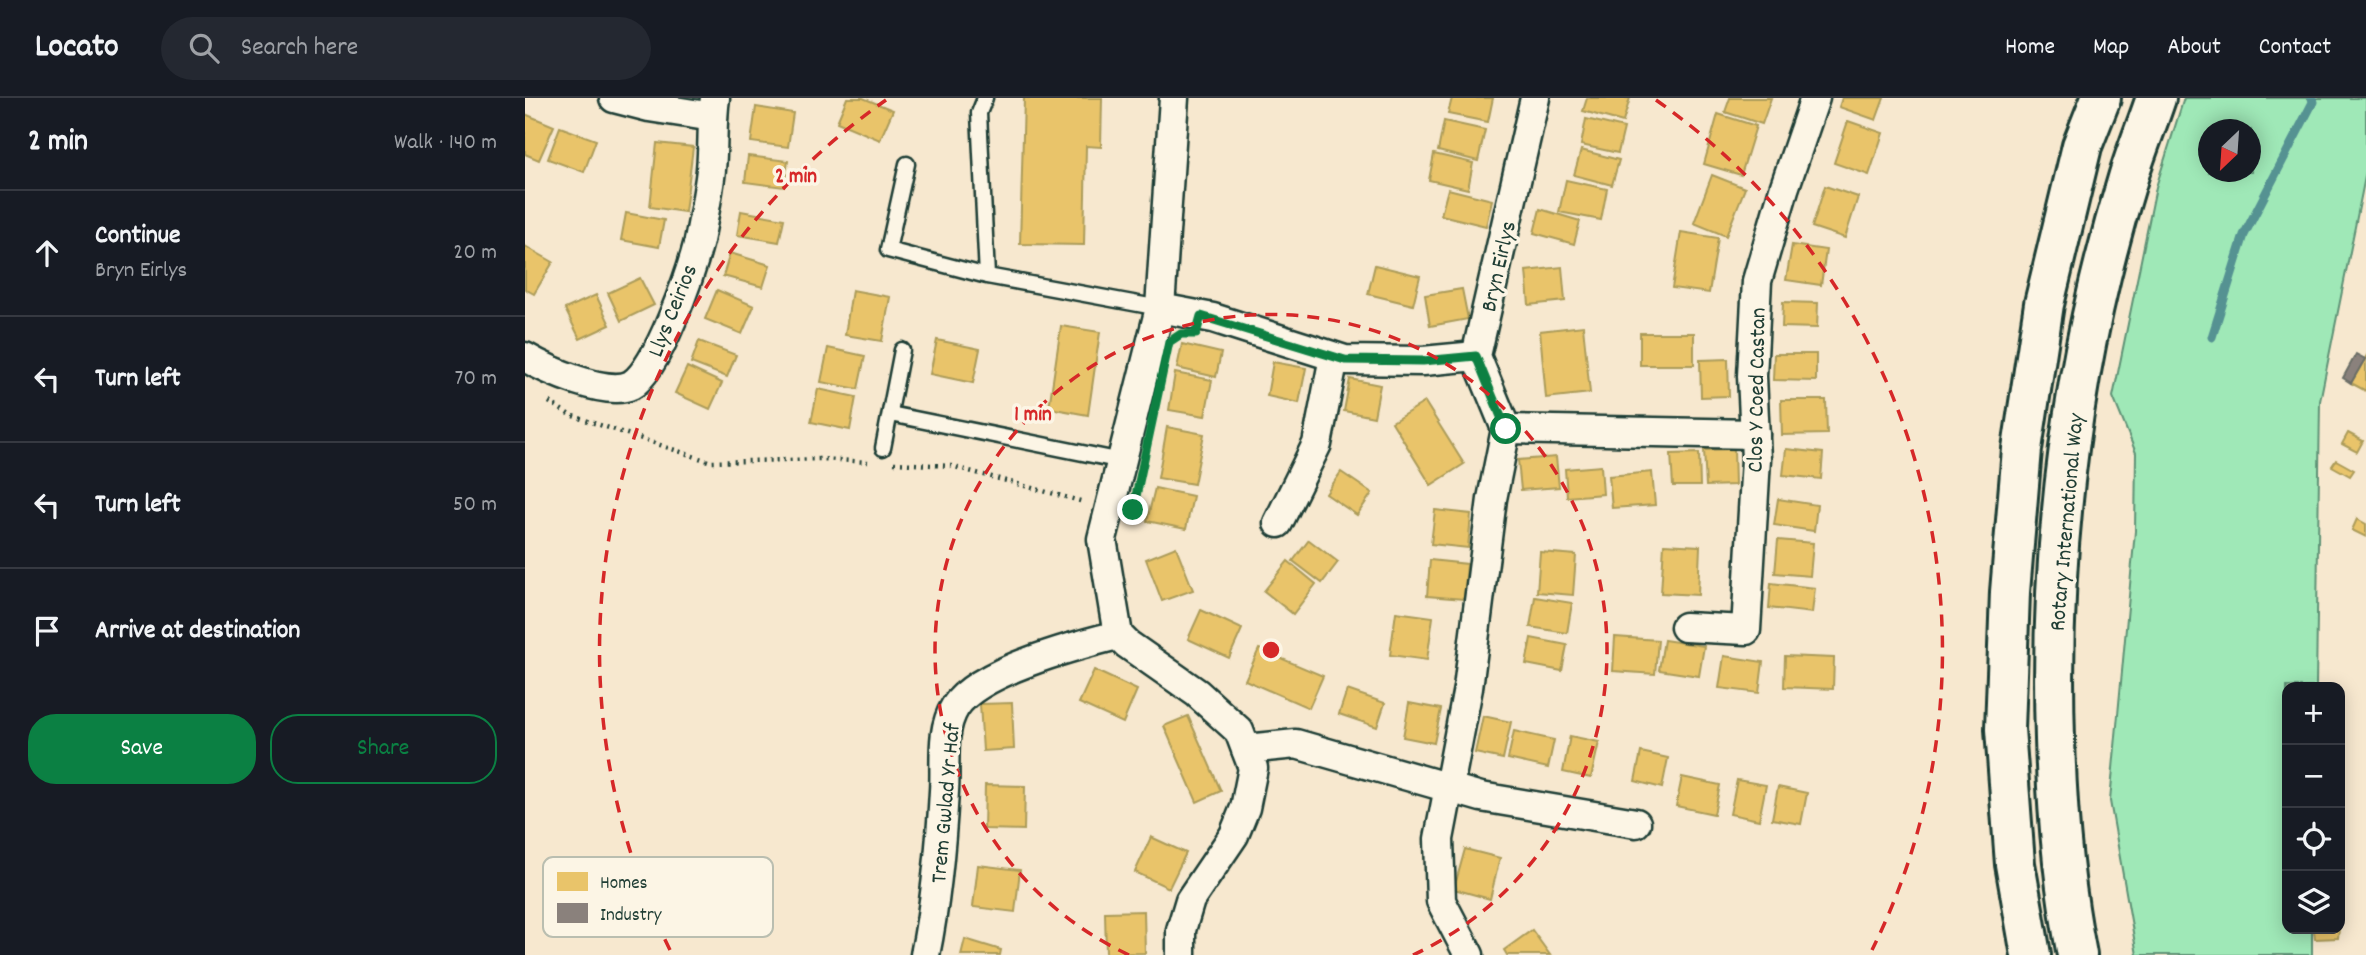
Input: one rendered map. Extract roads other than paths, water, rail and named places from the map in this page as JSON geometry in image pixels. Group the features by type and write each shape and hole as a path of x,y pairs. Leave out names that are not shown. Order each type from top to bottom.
{"main road":[{"name":"Rotary International Way","path":"2031,955 2015,864 2005,729 2010,592 2022,449 2044,304 2082,146 2101,98"},
{"name":"Rotary International Way","path":"2077,955 2071,927 2056,788 2053,670 2060,525 2075,403 2099,284 2128,178 2156,98"}],"street":[{"path":"614,98 649,107 714,108"},
{"path":"1174,98 1160,308 1102,539 1118,635 1197,693 1239,730 1253,768 1245,808 1234,835 1190,900 1181,929 1181,955"},
{"name":"Bryn Eirlys","path":"1476,356 1535,98"},
{"name":"Clos Y Coed Castan","path":"1685,627 1746,630 1756,459 1752,376 1757,281 1815,98"},
{"name":"Llys Ceirios","path":"525,357 538,365 583,382 611,389 629,386 640,377 666,334 698,243 710,176 714,108"},
{"path":"1160,308 1213,318 1345,360 1423,361 1476,356 1506,429 1492,499 1468,688 1440,839 1440,901 1469,955"},
{"path":"1278,523 1317,444 1334,357"},
{"path":"1506,429 1755,434"},
{"name":"Trem Gwlad Yr Haf","path":"925,955 934,912 947,729 954,708 972,688 997,676 1069,647 1118,635"},
{"path":"1247,749 1296,744 1481,797 1636,823"}],"lane":[{"path":"985,98 979,113 988,276"},
{"path":"907,164 888,250 988,276 1160,308"},
{"path":"883,448 902,350"},
{"path":"890,414 1122,461"}],"waterway":[{"path":"2212,337 2244,235 2313,102 2312,98"}]}
